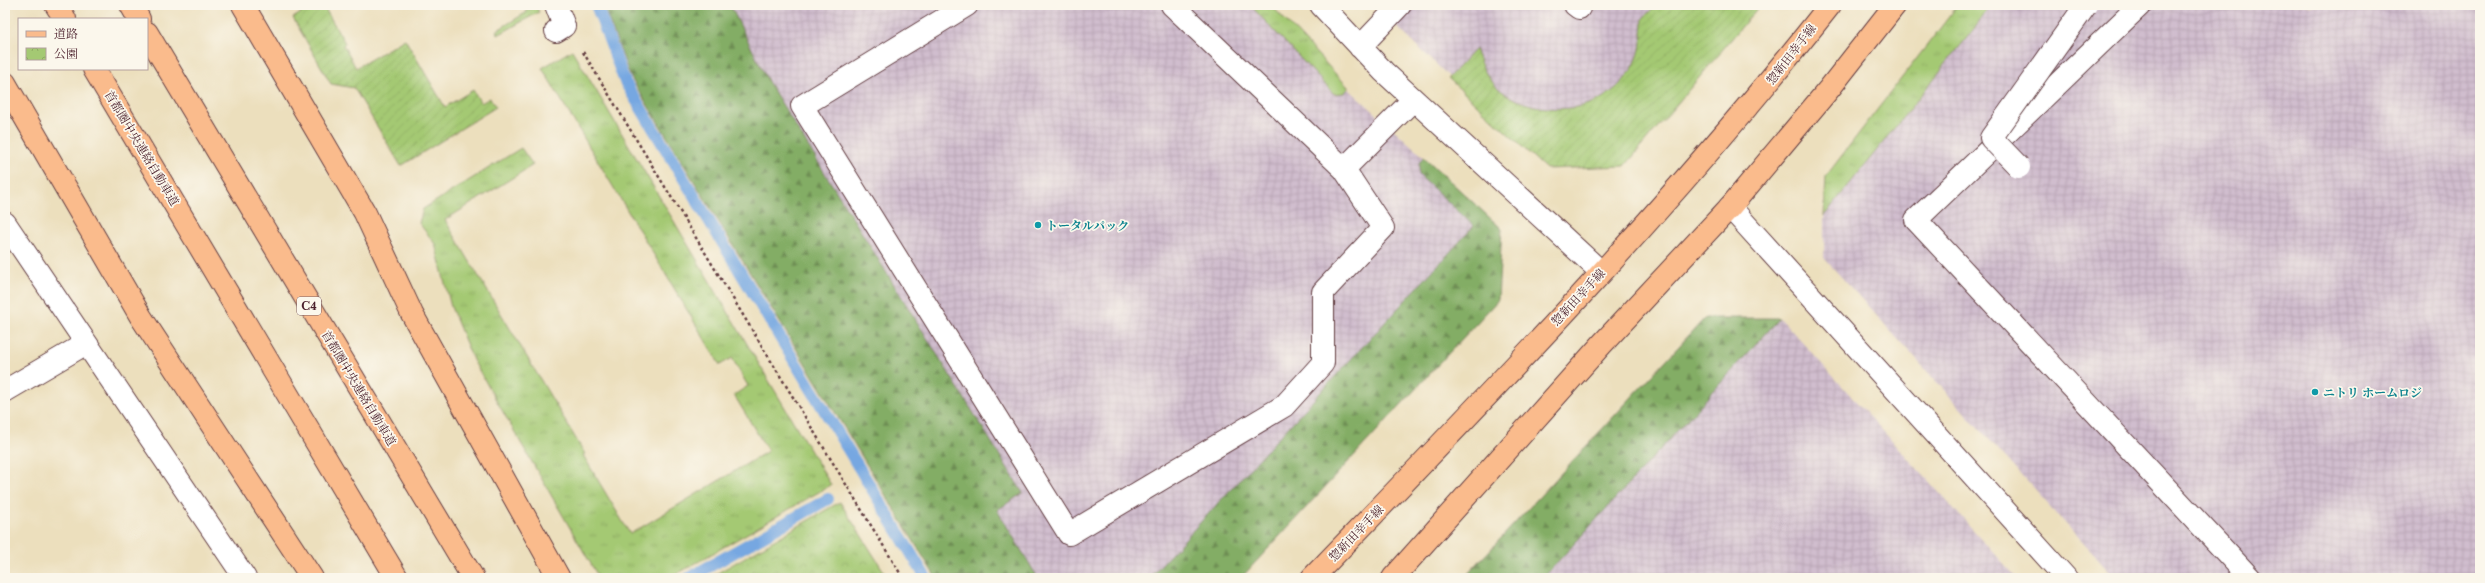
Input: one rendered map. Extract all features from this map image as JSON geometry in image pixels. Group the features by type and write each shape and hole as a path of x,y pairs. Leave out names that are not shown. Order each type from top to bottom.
{"main road":[{"path":"56,5 64,18"},
{"path":"130,5 138,18"},
{"path":"243,5 365,213 412,314 559,578"},
{"name":"惣新田幸手線","path":"1312,578 1601,272 1772,80 1830,5"},
{"path":"1393,578 1602,344 1730,208 1829,89 1895,5"},
{"name":"首都圏中央連絡自動車道","path":"148,35 473,578"},
{"name":"首都圏中央連絡自動車道","path":"95,70 397,578"},
{"path":"5,83 142,317 312,578"}],"street":[{"path":"556,5 560,29"},
{"path":"967,5 802,106 1069,534 1284,406 1323,363 1323,292 1383,228 1344,169 1172,5"},
{"path":"1321,5 1360,47 1413,100 1601,272"},
{"path":"1360,47 1400,5"},
{"path":"2018,167 1992,138 2086,5"},
{"path":"2140,5 1916,220 2250,578"},
{"path":"1344,169 1413,100"},
{"path":"1730,208 2066,578"},
{"path":"5,223 245,578"},
{"path":"5,391 86,344"}],"path":[{"path":"560,29 584,52 903,578"}],"shaded area":[{"path":"730,5 1271,5 1350,90 1424,157 1419,163 1419,175 1475,226 1149,578 1038,578 997,510 1023,493 769,83"},
{"path":"1374,5 1760,5 1625,166 1546,169"},
{"name":"ニトリ ホームロジ","path":"1990,5 2480,5 2480,578 2115,578 1824,258 1824,216 1973,30"},
{"path":"1705,318 1780,318 2017,578 1464,578"}],"green space":[{"path":"296,5 323,5 345,43 343,45 356,68 405,39 445,107 473,90 481,103 490,98 496,107 401,166 354,88 331,84 293,18 301,13"},
{"path":"523,5 535,5 539,12 498,35 496,31 527,12"},
{"path":"603,5 730,5 769,83 1023,493 997,510 1038,578 936,578 631,78"},
{"path":"1250,5 1271,5 1349,88 1344,93 1334,94"},
{"path":"1657,5 1760,5 1625,166 1546,169 1448,78 1475,49 1492,82 1516,100 1534,106 1554,109 1582,106 1595,102 1607,95 1627,76 1639,53 1643,18"},
{"path":"1958,5 1990,5 1973,30 1824,216 1826,176"},
{"path":"572,50 831,485 670,578 599,578 473,360 451,307 435,244 419,223 423,209 521,148 533,165 445,220 585,454 583,455 630,534 768,451 734,395 748,386 732,358 720,365 542,68"},
{"path":"1424,157 1502,229 1498,300 1241,578 1149,578 1474,226 1419,175 1419,163"},
{"path":"1705,318 1780,318 1543,578 1464,578"},
{"path":"840,502 888,578 709,578 826,510"}],"waterway":[{"path":"596,5 625,82 926,578"},
{"path":"689,578 828,499"}],"place":[{"name":"トータルパック","path":"1038,225"},
{"name":"ニトリ ホームロジ","path":"2315,392"}]}
